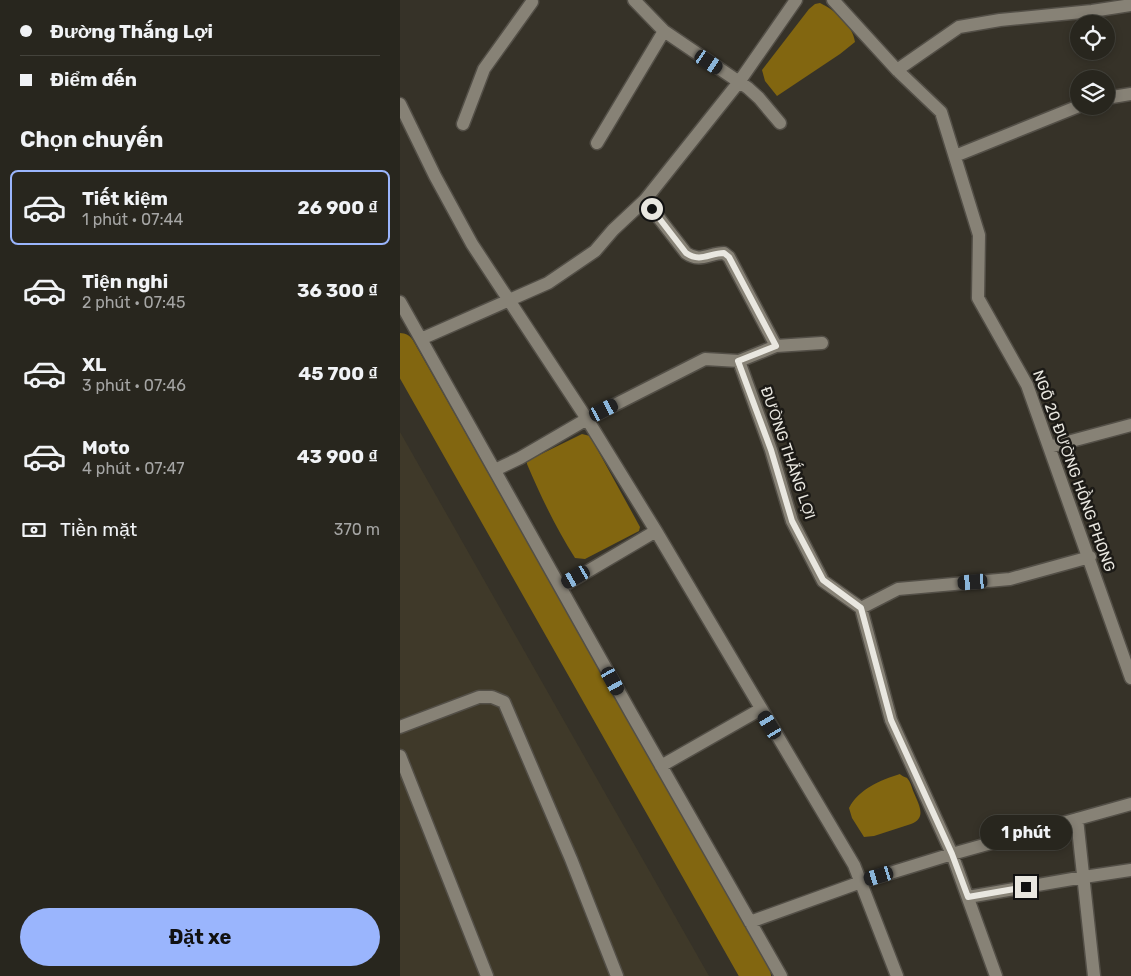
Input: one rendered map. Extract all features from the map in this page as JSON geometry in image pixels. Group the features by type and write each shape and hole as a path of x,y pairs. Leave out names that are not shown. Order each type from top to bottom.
{"street":[{"path":"634,0 664,31 739,82 759,98 780,124"},
{"path":"421,339 548,284 595,251 613,230 645,200 739,82 796,0"},
{"name":"NGÕ 20 ĐƯỜNG HỒNG PHONG","path":"833,0 897,70 942,112 979,235 978,298 1027,385 1090,557 1131,678"},
{"path":"462,124 484,69 531,1"},
{"path":"897,70 959,27 1000,20 1092,11 1131,5"},
{"path":"597,143 664,31"},
{"path":"1115,97 1131,94"},
{"path":"400,104 435,176 472,244 587,419 656,531 854,865 897,976"},
{"path":"955,156 1070,110"},
{"path":"645,200 686,253 698,258 718,253 724,253 729,257 776,346"},
{"path":"400,302 781,976"},
{"path":"495,470 520,458 587,419 704,359 738,361 776,346 822,343"},
{"name":"ĐƯỜNG THẮNG LỢI","path":"738,361 771,450 792,521 823,580 861,608"},
{"path":"1050,447 1131,425"},
{"path":"561,587 656,531"},
{"path":"996,976 952,854 891,720 861,608 898,589 1010,579 1090,557"},
{"path":"400,727 479,697 492,697 504,702 571,860 617,976"},
{"path":"661,766 761,709"},
{"path":"400,756 487,976"},
{"path":"750,922 861,882 952,854 1131,804"},
{"path":"1077,819 1094,976"},
{"path":"968,897 1131,870"}],"shaded area":[{"path":"820,3 832,10 847,24 854,36 855,42 777,96 765,81 762,70 809,9 815,4"},
{"path":"400,432 709,976 400,976"},
{"path":"582,434 590,436 640,527 639,531 585,559 575,558 568,547 549,512 527,464 527,461"},
{"path":"900,774 907,778 910,783 919,806 919,818 911,824 874,836 864,837 852,818 849,808 853,801 864,790 885,779"}],"waterway":[{"path":"400,348 756,976"}],"route":[{"path":"652,209 686,253 692,257 698,258 718,253 724,253 729,257 776,346 738,361 771,450 792,521 823,580 861,608 891,720 952,854 968,897 1026,887"}]}
